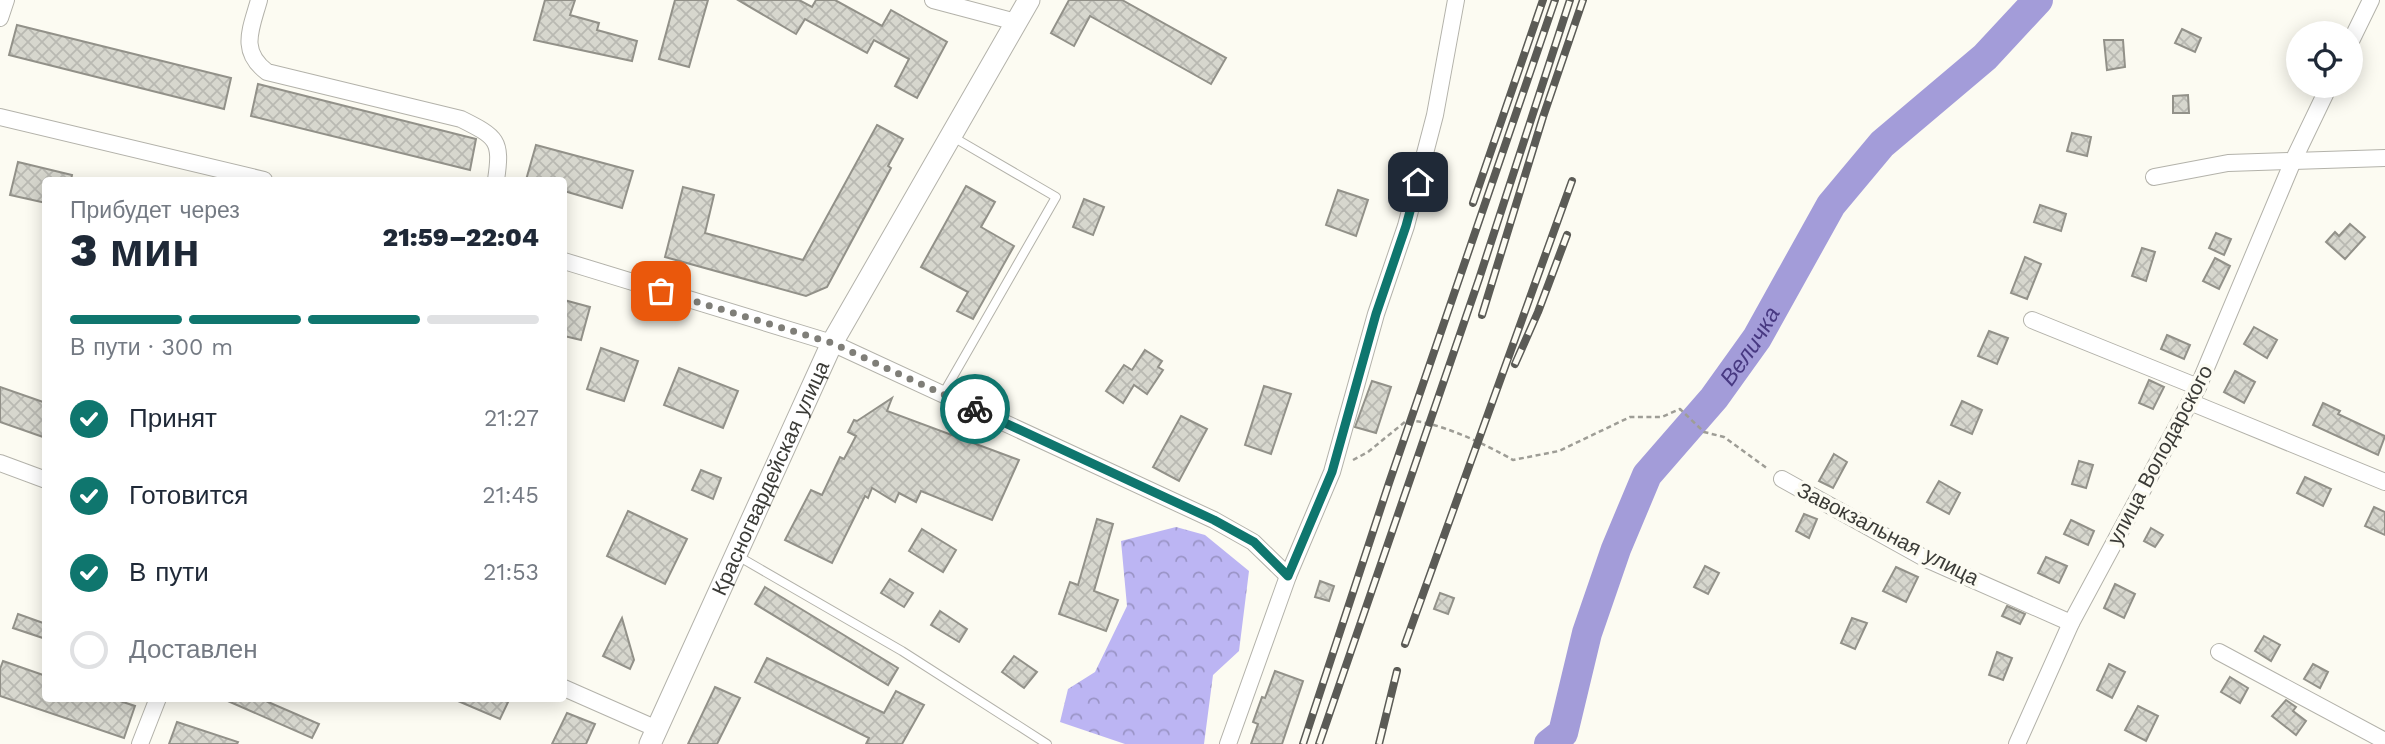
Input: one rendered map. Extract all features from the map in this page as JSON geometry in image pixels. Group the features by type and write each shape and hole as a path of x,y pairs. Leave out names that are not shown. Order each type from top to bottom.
{"street":[{"path":"0,18 6,0"},
{"path":"259,0 249,48 255,63 267,72 473,125 492,138 499,152 496,177"},
{"path":"933,0 1016,22"},
{"name":"Красногвардейская улица","path":"653,737 832,343 1029,0"},
{"path":"1228,744 1288,576 1332,472 1376,314 1406,226 1435,115 1456,0"},
{"path":"2361,21 2371,0"},
{"name":"улица Володарского","path":"2017,744 2071,623 2198,387 2293,161 2323,98"},
{"path":"0,117 251,177"},
{"path":"2154,177 2228,163 2385,158"},
{"path":"567,262 832,343 1214,520 1254,542 1288,576"},
{"path":"2032,320 2198,387"},
{"path":"2190,402 2385,482"},
{"path":"0,463 42,479"},
{"name":"Завокзальная улица","path":"1782,479 1926,559 2071,623"},
{"path":"2220,652 2385,741"},
{"path":"567,690 653,737"},
{"path":"140,744 156,702"}],"lane":[{"path":"943,394 1056,197 951,136"},
{"path":"736,555 902,651 1047,744"}],"path":[{"path":"1332,472 1368,452 1406,421 1429,423 1488,445 1513,460 1559,451 1630,417 1662,417 1680,410 1704,432 1724,438 1782,479"}],"green space":[{"path":"1176,527 1205,535 1249,571 1239,651 1213,675 1204,744 1125,744 1060,722 1068,689 1095,672 1127,606 1121,541"}],"building":[{"path":"545,0 575,0 570,15 599,23 597,30 637,41 632,61 534,40"},
{"path":"675,0 708,0 689,67 659,59"},
{"path":"738,0 799,0 812,7 816,0 835,0 882,26 891,10 947,42 917,98 895,86 909,59 874,40 867,53 805,19 796,34"},
{"path":"1069,0 1122,0 1226,58 1211,84 1090,16 1074,46 1051,33"},
{"path":"17,25 231,78 224,109 9,55"},
{"path":"2182,29 2201,38 2195,52 2175,43"},
{"path":"2104,40 2123,40 2125,67 2107,70"},
{"path":"258,84 476,139 470,170 251,116"},
{"path":"2188,95 2189,113 2173,113 2173,96"},
{"path":"877,125 903,139 888,166 891,168 827,287 806,296 665,257 683,187 714,195 705,233 803,260"},
{"path":"2072,133 2091,137 2087,156 2067,151"},
{"path":"536,145 633,171 622,208 567,192 567,177 527,177"},
{"path":"18,162 72,175 42,177 42,202 10,195"},
{"path":"966,186 995,202 981,227 1014,246 973,319 957,311 968,292 921,267"},
{"path":"1338,190 1368,200 1356,236 1326,225"},
{"path":"1084,199 1104,207 1093,235 1073,227"},
{"path":"2040,205 2066,214 2061,231 2034,222"},
{"path":"2350,224 2365,237 2345,259 2326,242 2335,232 2339,236"},
{"path":"2216,233 2231,239 2224,255 2209,248"},
{"path":"2142,248 2155,252 2146,281 2132,276"},
{"path":"2025,257 2041,264 2027,299 2011,293"},
{"path":"2215,258 2230,266 2219,289 2203,281"},
{"path":"567,301 590,307 581,340 567,337"},
{"path":"2254,327 2277,340 2267,358 2244,344"},
{"path":"1989,331 2008,338 1997,364 1978,356"},
{"path":"2167,335 2190,345 2184,359 2161,349"},
{"path":"601,348 638,361 624,401 587,389"},
{"path":"1145,350 1162,361 1158,367 1163,370 1147,394 1134,385 1123,403 1106,391 1124,365 1132,370"},
{"path":"679,368 738,391 723,428 664,405"},
{"path":"2235,371 2255,382 2244,403 2224,392"},
{"path":"2149,380 2164,387 2153,409 2139,403"},
{"path":"1372,381 1391,387 1376,433 1355,427"},
{"path":"1264,386 1291,394 1271,454 1245,445"},
{"path":"0,387 42,402 42,437 0,422"},
{"path":"892,398 887,411 1019,460 992,520 921,491 916,502 899,493 895,502 872,488 868,498 865,496 832,563 785,540 811,490 822,495 840,457 844,459 856,436 848,432 854,420 857,421"},
{"path":"1962,401 1982,410 1972,434 1951,425"},
{"path":"2323,403 2340,411 2338,414 2385,436 2378,455 2313,425"},
{"path":"1181,416 1207,429 1179,481 1153,467"},
{"path":"1834,454 1847,462 1833,488 1819,481"},
{"path":"2079,461 2093,465 2086,488 2072,484"},
{"path":"701,470 721,478 713,499 692,490"},
{"path":"2305,477 2331,489 2323,506 2297,493"},
{"path":"1939,481 1960,493 1949,514 1927,502"},
{"path":"2374,507 2385,512 2385,535 2365,526"},
{"path":"628,511 687,539 665,584 607,556"},
{"path":"1804,514 1817,519 1809,538 1796,531"},
{"path":"1097,519 1113,524 1094,591 1118,600 1106,631 1059,614 1070,582 1078,585"},
{"path":"2071,520 2094,531 2088,545 2064,534"},
{"path":"2151,528 2163,535 2155,547 2144,541"},
{"path":"922,529 956,550 943,572 909,551"},
{"path":"2046,557 2067,566 2059,583 2038,573"},
{"path":"1705,566 1719,573 1708,594 1694,587"},
{"path":"1896,567 1918,577 1906,602 1883,591"},
{"path":"890,579 913,593 904,607 881,593"},
{"path":"1320,581 1334,586 1329,601 1315,597"},
{"path":"2115,584 2135,594 2124,618 2104,608"},
{"path":"765,587 898,668 888,685 755,604"},
{"path":"1440,593 1454,598 1448,614 1434,609"},
{"path":"2007,606 2025,614 2020,624 2002,616"},
{"path":"940,611 967,629 959,642 931,625"},
{"path":"18,614 42,623 42,638 13,628"},
{"path":"622,618 634,660 630,669 603,656"},
{"path":"1852,618 1867,623 1855,649 1841,643"},
{"path":"2264,636 2280,645 2271,661 2255,651"},
{"path":"1997,652 2012,658 2003,680 1989,675"},
{"path":"1014,656 1037,672 1024,688 1002,672"},
{"path":"767,658 884,713 896,691 924,705 902,744 866,744 869,738 755,682"},
{"path":"3,661 42,675 42,702 123,702 135,706 124,738 0,696 0,669"},
{"path":"2109,664 2125,672 2112,698 2097,690"},
{"path":"2313,664 2328,672 2320,688 2304,679"},
{"path":"1275,671 1303,681 1282,744 1251,744 1258,724 1253,722"},
{"path":"2230,677 2248,688 2240,703 2221,692"},
{"path":"715,687 740,698 717,744 688,744"},
{"path":"2286,700 2296,707 2293,711 2306,721 2296,735 2272,716"},
{"path":"230,702 268,702 319,724 312,738"},
{"path":"460,702 508,702 500,719"},
{"path":"2138,706 2158,716 2146,741 2125,730"},
{"path":"567,713 595,724 586,744 552,744"},
{"path":"177,722 238,742 169,744"}],"waterway":[{"name":"Величка","path":"1549,744 1563,733 1587,633 1616,549 1647,475 1714,398 1757,338 1831,205 1882,144 1985,57 2038,0"}],"railway":[{"path":"1473,203 1543,0"},
{"path":"1303,744 1389,483 1555,0"},
{"path":"1319,744 1479,279 1570,0"},
{"path":"1482,315 1543,117 1583,0"},
{"path":"1405,644 1572,181"},
{"path":"1515,364 1567,235"},
{"path":"1379,744 1397,671"}],"way so far":[{"path":"661,291 832,343 975,409"}],"route":[{"path":"975,409 1214,520 1254,542 1288,576 1332,472 1376,314 1418,182"}]}
